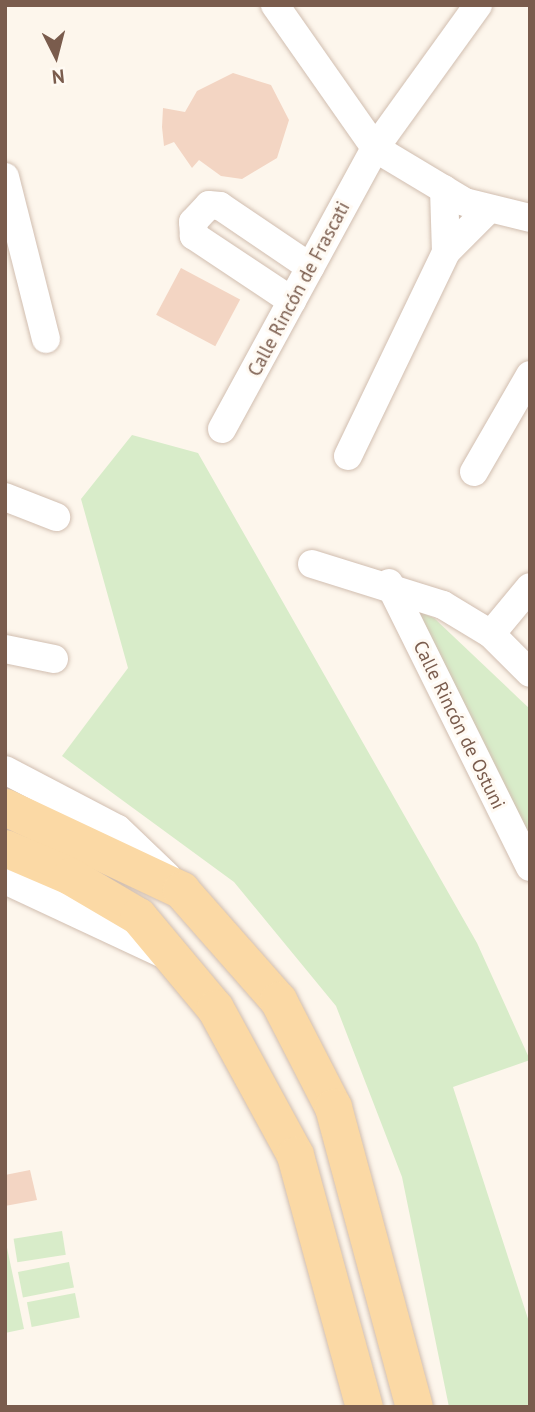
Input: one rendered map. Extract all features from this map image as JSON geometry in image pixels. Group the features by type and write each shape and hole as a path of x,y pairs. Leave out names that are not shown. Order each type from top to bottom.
{"main road":[{"path":"5,807 181,890 278,1000 332,1108 414,1407"},
{"path":"5,848 70,876 138,916 176,960 261,1083 295,1155 364,1407"}],"street":[{"path":"275,5 375,148 444,189 489,209 525,211"},
{"name":"Calle Rincón de Frascati","path":"222,429 375,148 478,5"},
{"path":"5,177 46,339"},
{"path":"444,189 446,252"},
{"path":"292,301 194,236 193,222 209,205 220,206 310,267"},
{"path":"348,456 446,252 489,209"},
{"path":"474,472 530,375"},
{"path":"5,497 56,517"},
{"path":"312,564 389,583 443,605 491,634 530,673"},
{"name":"Calle Rincón de Ostuni","path":"389,583 530,867"},
{"path":"491,634 530,587"},
{"path":"5,649 54,659"},
{"path":"5,770 118,829 181,890"},
{"path":"5,880 176,960"}],"green space":[{"path":"132,435 198,453 477,943 530,1060 453,1087 530,1325 530,1407 449,1407 402,1177 336,1006 234,882 62,756 128,668 81,499"},
{"path":"419,612 434,618 530,709 530,838"},
{"path":"62,1231 66,1255 17,1262 14,1239"},
{"path":"5,1238 24,1329 5,1333"},
{"path":"69,1262 74,1288 23,1297 18,1272"},
{"path":"75,1293 80,1318 32,1327 27,1302"}],"building":[{"path":"233,73 271,85 289,120 277,158 242,179 221,176 199,160 192,168 174,142 164,146 162,127 163,108 185,112 197,91"},
{"path":"181,268 240,299 215,346 156,315"},
{"path":"30,1170 37,1200 5,1206 5,1175"}]}
